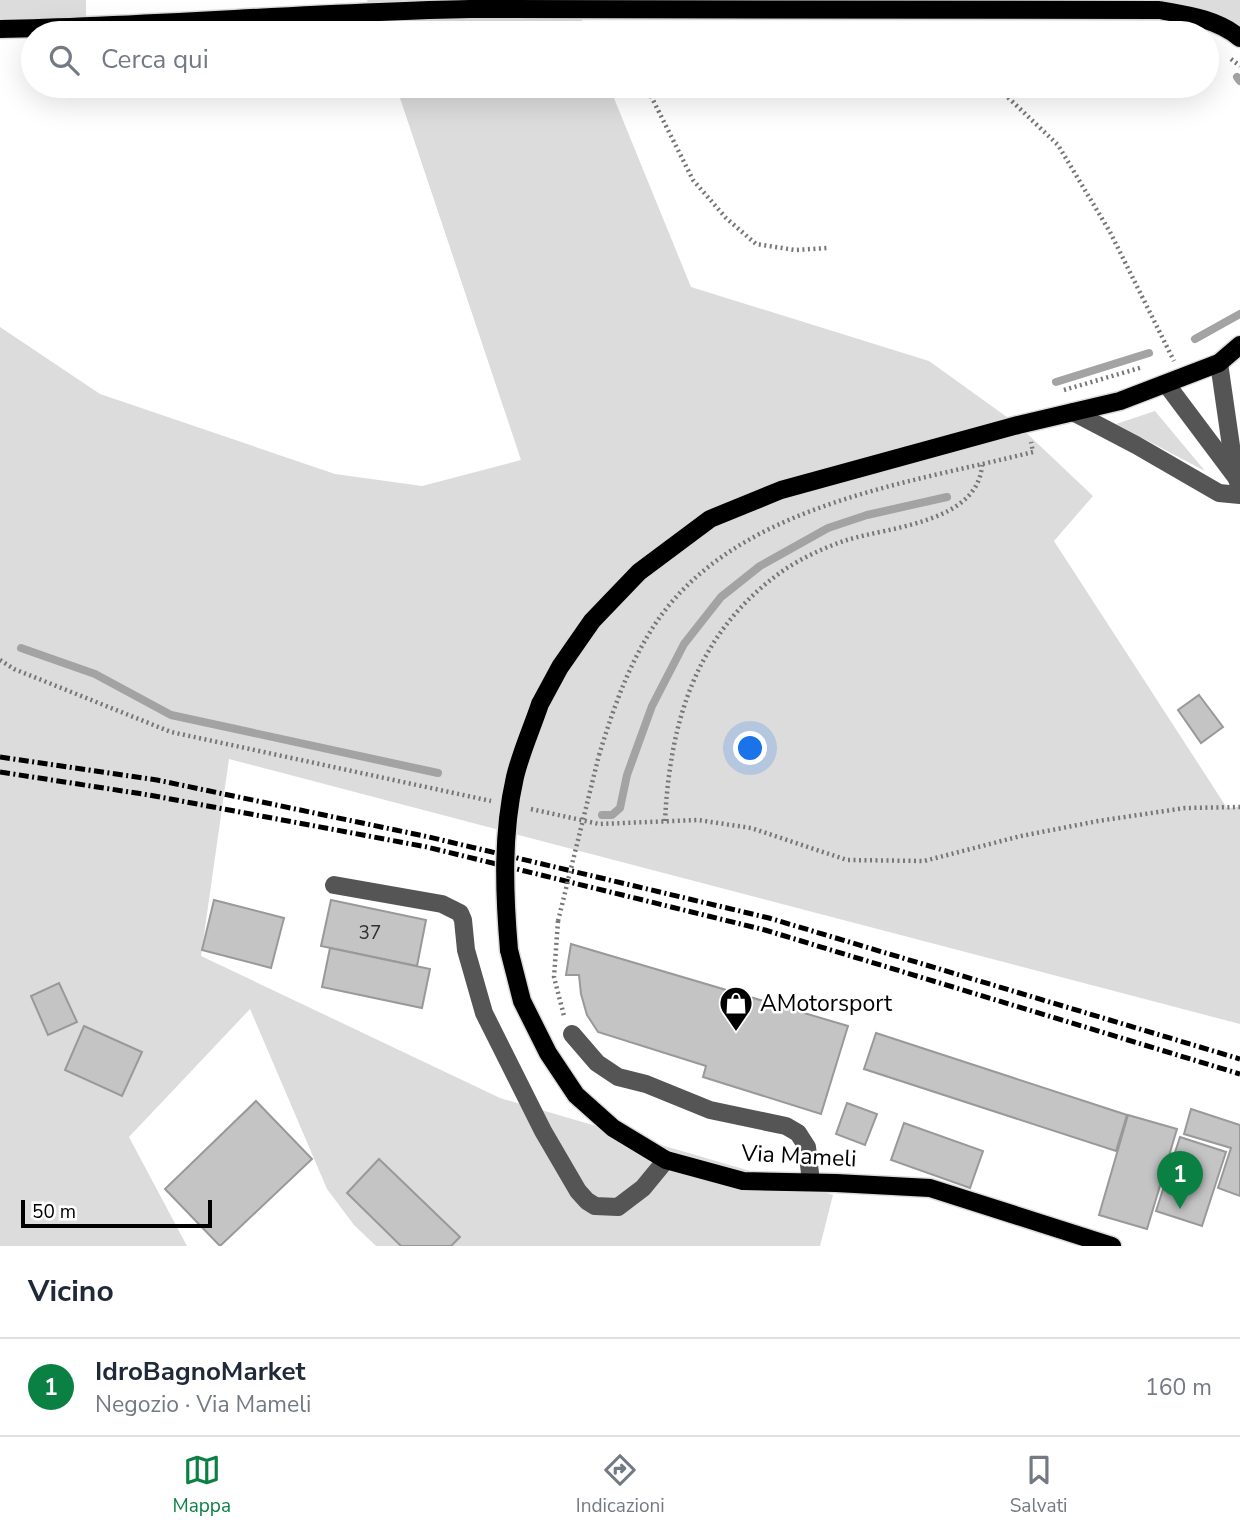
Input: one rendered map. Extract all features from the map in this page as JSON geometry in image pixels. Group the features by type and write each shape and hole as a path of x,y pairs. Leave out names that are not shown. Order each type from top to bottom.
{"main road":[{"path":"196,21 470,9 1159,9 1209,21"},
{"path":"1219,25 1230,29 1240,38"},
{"path":"0,29 21,29"},
{"name":"Via Mameli","path":"1112,1246 930,1188 743,1181 666,1160 613,1128 576,1095 548,1053 522,1001 509,950 505,901 505,840 516,775 540,704 560,667 592,621 639,572 710,519 781,490 1026,423 1120,401 1219,363 1240,345"}],"street":[{"path":"1219,363 1239,486"},
{"path":"1174,381 1239,486"},
{"path":"1073,412 1136,444 1219,493 1239,486"},
{"path":"334,885 442,904 460,913 466,950 484,1013 543,1131 578,1191 587,1201 595,1206 618,1207 643,1188 666,1160"},
{"path":"572,1034 597,1063 618,1077 646,1084 710,1110 786,1126 798,1133 807,1147 811,1182"}],"path":[{"path":"652,98 693,180 726,218 756,244 795,250 828,248"},
{"path":"1009,98 1058,145 1110,232 1172,358 1174,381"},
{"path":"1160,362 1185,354"},
{"path":"1059,391 1147,366"},
{"path":"572,1034 560,1008 554,977 558,921 599,755 618,696 650,632 685,587 727,553 776,526 838,502 1033,452 1026,423"},
{"path":"665,821 667,787 676,734 688,690 706,653 738,613 760,589 786,569 813,554 846,540 922,523 946,513 975,488 981,476 982,465"},
{"path":"0,660 15,669 171,732 492,801"},
{"path":"519,806 599,824 698,820 751,828 847,860 924,862 1021,836 1098,821 1185,808 1240,807"}],"shaded area":[{"path":"0,0 86,0 86,21 21,21 21,29 0,29"},
{"path":"367,0 1240,0 1240,38 1219,28 1219,21 1206,21 1198,17 578,10 582,21 374,21"},
{"path":"400,98 614,98 691,287 929,361 1018,425 1093,496 1054,541 1227,808 1240,807 1240,1024 229,759 201,956 500,1098 833,1195 820,1246 376,1246 354,1225 327,1189 250,1009 129,1137 187,1246 0,1246 0,327 100,394 335,474 422,486 521,460"},
{"path":"1155,411 1205,471 1116,424"}],"building":[{"path":"1199,695 1223,727 1201,743 1178,710"},
{"path":"214,900 284,918 271,968 202,950"},
{"path":"331,900 426,920 417,966 321,946"},
{"path":"571,944 848,1026 821,1114 703,1077 706,1066 598,1032 587,1015 579,975 566,975"},
{"path":"330,948 430,969 422,1008 322,987"},
{"path":"59,983 77,1022 48,1035 31,996"},
{"path":"84,1026 142,1052 122,1096 65,1070"},
{"path":"876,1033 1127,1115 1116,1151 864,1069"},
{"path":"256,1101 312,1159 220,1246 165,1189"},
{"path":"847,1103 877,1114 865,1145 836,1134"},
{"path":"1191,1109 1240,1125 1240,1196 1218,1188 1231,1148 1184,1134"},
{"path":"1128,1115 1177,1129 1147,1229 1099,1215"},
{"path":"904,1123 983,1151 970,1188 891,1160"},
{"path":"1180,1137 1226,1152 1202,1226 1156,1211"},
{"path":"379,1159 460,1237 451,1246 401,1246 347,1193"}],"waterway":[{"path":"1237,77 1240,81"},
{"path":"1195,339 1240,314"},
{"path":"1056,382 1149,353"},
{"path":"602,815 612,815 620,808 627,775 652,706 684,644 721,597 760,566 828,528 867,515 947,497"},
{"path":"21,648 95,674 171,715 438,773"}],"railway":[{"path":"0,757 157,780 429,837 769,918 1240,1059"},
{"path":"0,772 149,795 427,847 765,930 1240,1074"}],"place":[{"name":"AMotorsport","path":"736,1033"},
{"name":"IdroBagnoMarket","path":"1180,1209"}]}
